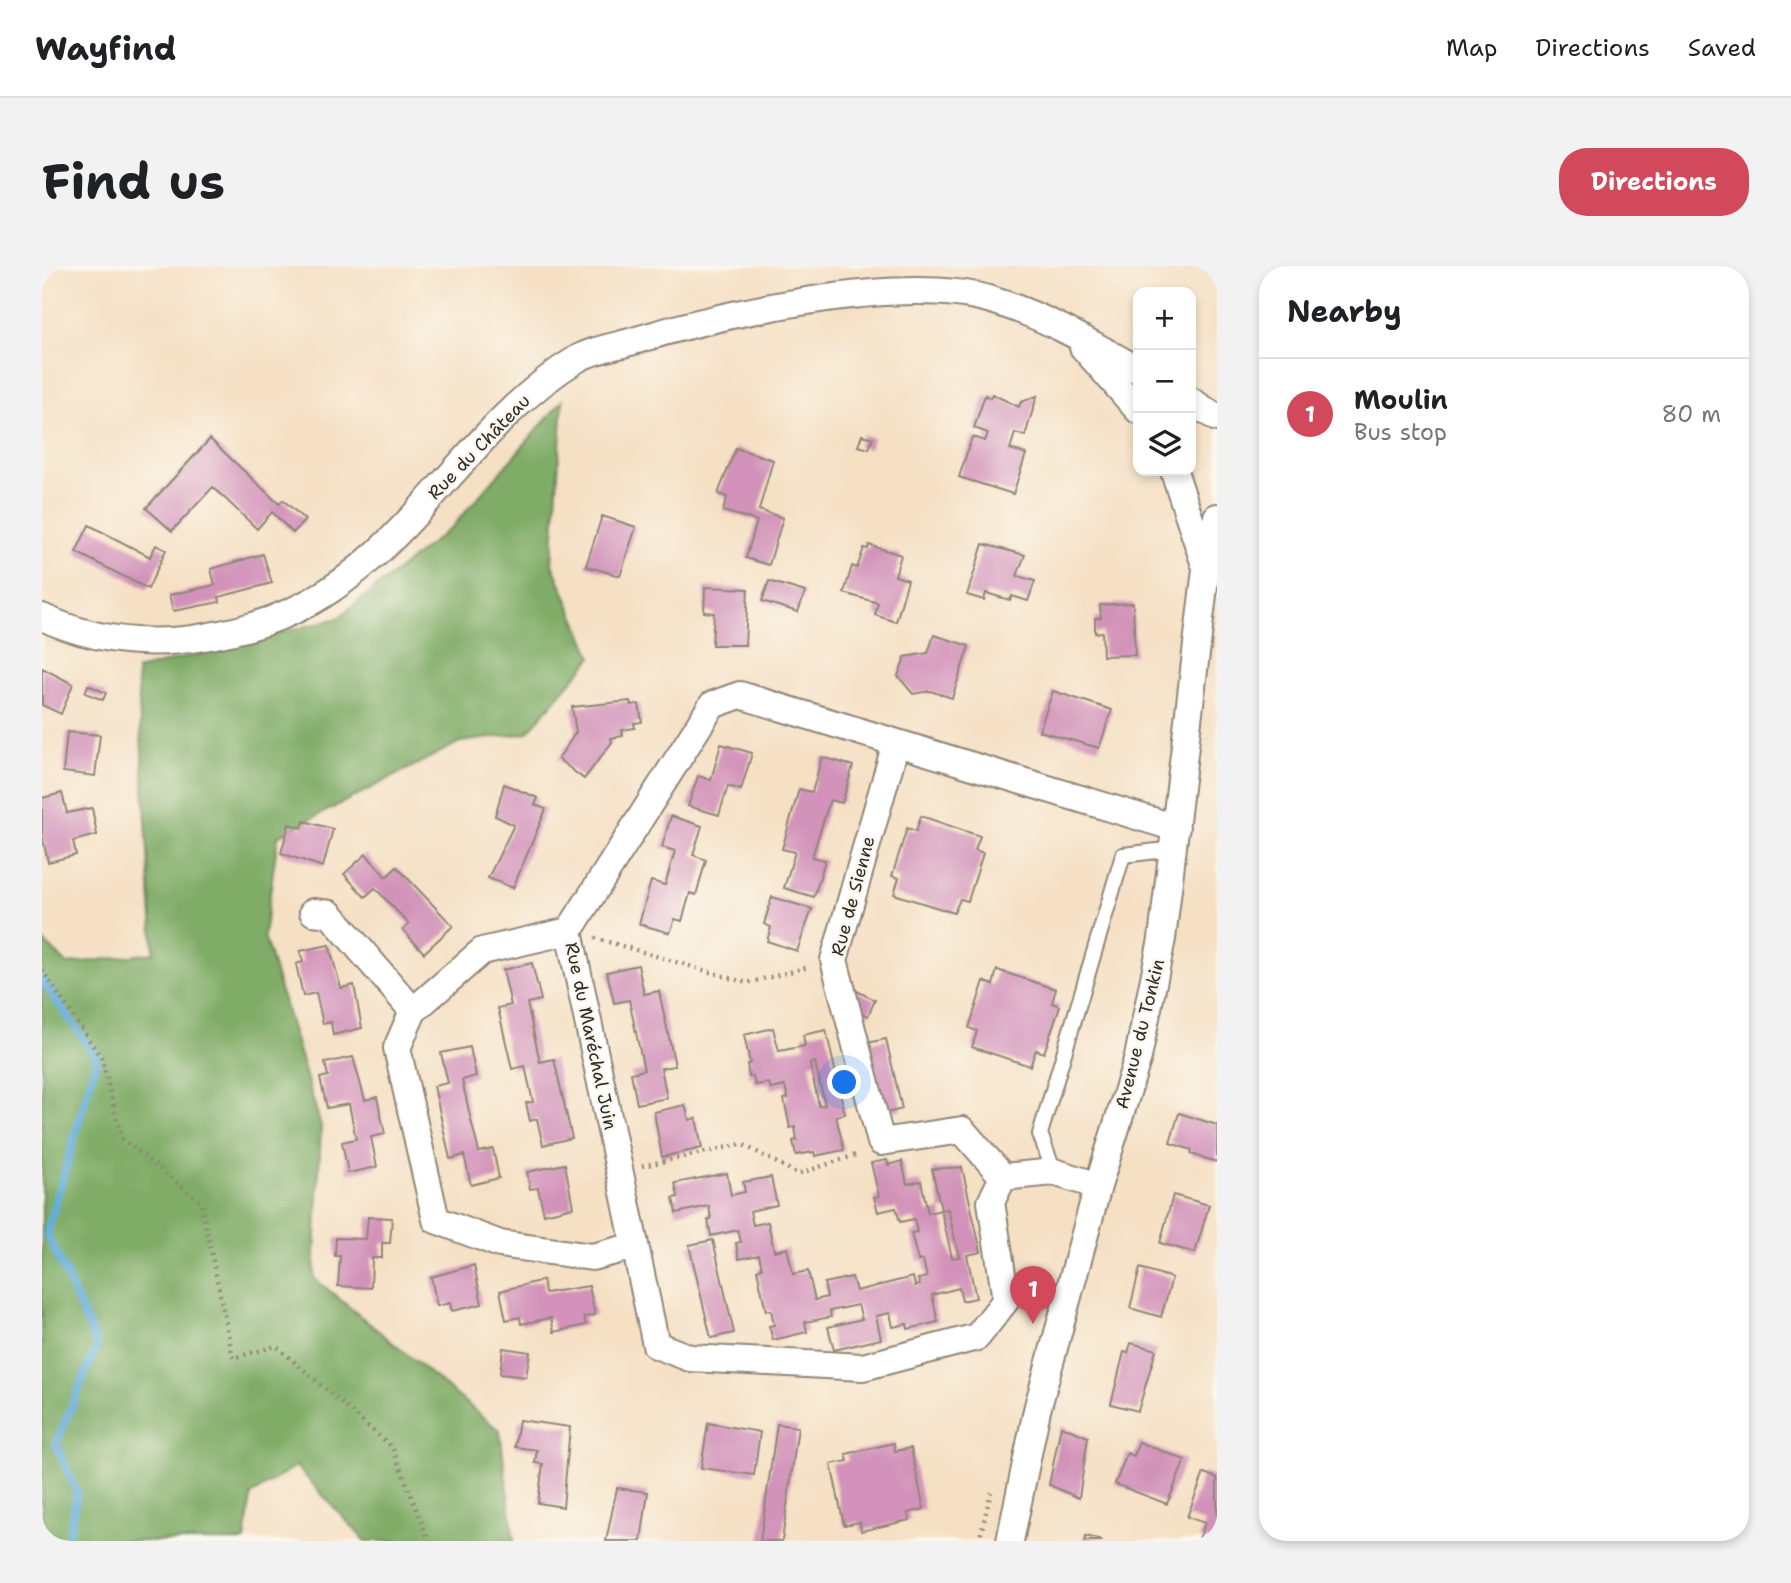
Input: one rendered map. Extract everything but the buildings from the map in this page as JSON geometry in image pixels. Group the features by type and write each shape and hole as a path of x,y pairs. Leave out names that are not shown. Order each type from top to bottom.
{"street":[{"name":"Rue du Château","path":"42,617 78,634 131,642 189,640 239,631 275,618 330,591 379,551 516,404 579,358 674,328 813,301 893,293 943,293 986,299 1051,321 1133,367"},
{"path":"1068,330 1133,404"},
{"path":"1196,404 1217,418"},
{"path":"1176,476 1206,569"},
{"name":"Avenue du Tonkin","path":"1010,1541 1037,1410 1098,1185 1138,1057 1162,939 1206,569 1217,517"},
{"name":"Rue du Maréchal Juin","path":"1003,1177 991,1202 1006,1300 977,1337 863,1367 690,1358 656,1345 569,931 712,705 740,695 896,743 1175,838"},
{"name":"Rue de Sienne","path":"881,1142 834,960 896,743"},
{"path":"313,912 330,914 413,1011"},
{"path":"569,931 482,951 413,1011 397,1048 436,1220 500,1244 592,1257 635,1246"},
{"path":"881,1142 962,1130 1003,1177 1054,1172 1098,1185"}],"lane":[{"path":"1054,1172 1040,1134 1123,855 1175,838"}],"path":[{"path":"569,931 747,983 834,960"},
{"path":"42,971 102,1059 121,1138 201,1202 233,1358 275,1346 392,1447 429,1541"},
{"path":"620,1170 742,1144 798,1174 846,1160 881,1142"}],"green space":[{"path":"563,400 552,564 592,657 527,733 460,742 278,836 264,936 321,1126 314,1278 500,1431 514,1541 365,1541 296,1466 251,1495 245,1541 42,1541 42,940 68,964 154,953 137,670 338,618 453,526"}],"waterway":[{"path":"42,980 97,1058 47,1233 97,1345 56,1444 77,1493 68,1541"}],"place":[{"name":"Moulin","path":"1033,1324"}]}
